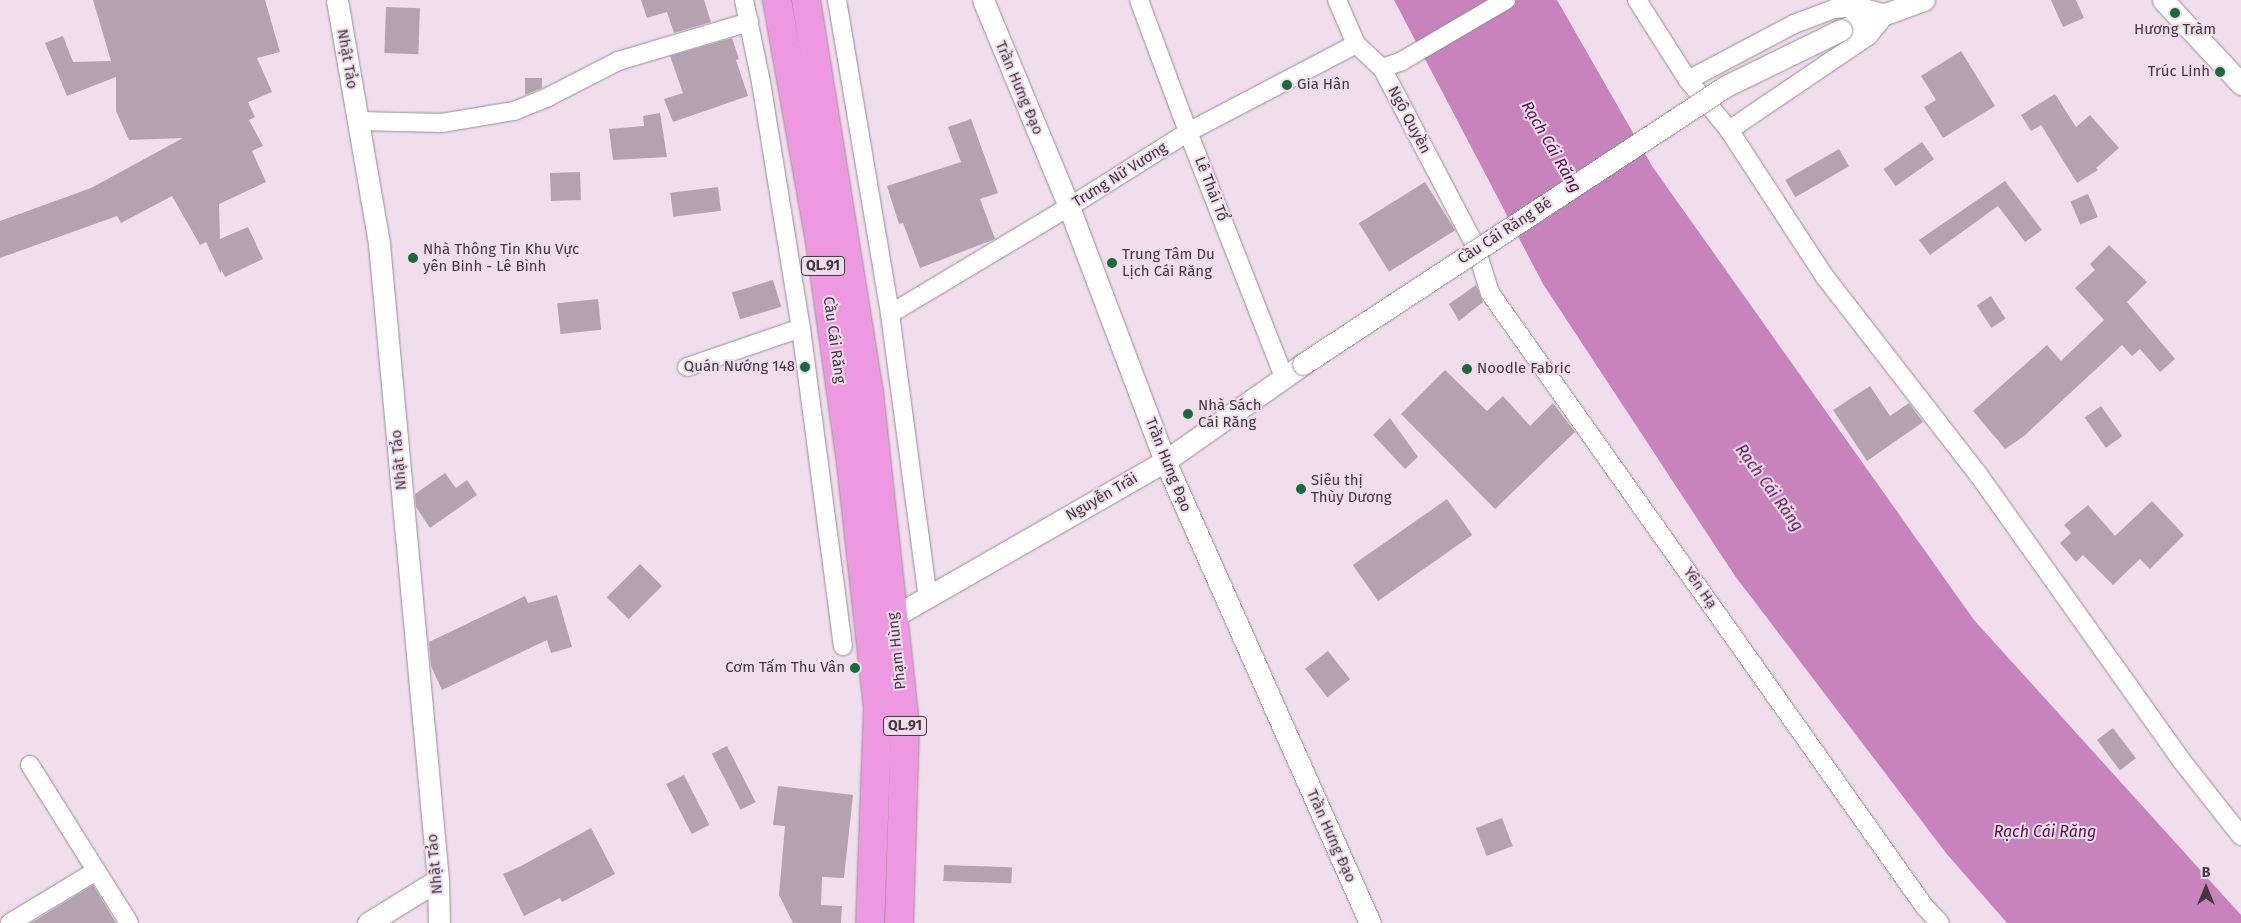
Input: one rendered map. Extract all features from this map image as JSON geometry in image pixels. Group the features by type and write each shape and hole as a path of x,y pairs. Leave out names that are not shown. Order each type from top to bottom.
{"highway":[{"name":"Cầu Cái Răng","path":"777,0 820,242 851,463 871,532"},
{"name":"Cầu Cái Răng","path":"806,0 869,393 871,532"},
{"name":"Phạm Hùng","path":"871,532 893,617 905,724 899,923"},
{"name":"Phạm Hùng","path":"870,923 878,709 871,532"}],"street":[{"name":"Nhật Tảo","path":"337,0 379,244 438,880 439,923"},
{"path":"744,0 761,82 801,328 843,646"},
{"path":"837,0 890,314 928,598"},
{"name":"Trần Hưng Đạo","path":"982,0 1069,207 1165,461 1370,923"},
{"name":"Lê Thái Tổ","path":"1139,0 1188,132 1284,377"},
{"name":"Ngô Quyền","path":"1337,0 1356,44 1382,68 1475,245"},
{"path":"1382,68 1402,61 1506,0"},
{"path":"1637,0 1688,80 1729,130 1825,277 1978,474 2181,760 2241,836"},
{"name":"Cầu Cái Răng Bé","path":"1303,364 1726,86 1841,30 1924,0"},
{"path":"2163,0 2241,84"},
{"path":"1688,80 1794,24 1834,9 1860,7 1886,14 1868,36 1729,130"},
{"path":"358,121 442,123 514,111 548,97 618,61 749,22"},
{"name":"Trưng Nữ Vương","path":"890,314 1069,207 1188,132 1356,44"},
{"name":"Yên Hạ","path":"1475,245 1490,292 1924,906 1940,923"},
{"path":"687,367 801,328"},
{"name":"Nguyễn Trãi","path":"893,617 1165,461 1303,364"},
{"path":"30,765 128,923"},
{"path":"10,923 96,871"},
{"path":"368,923 438,880"}],"water":[{"name":"Rạch Cái Răng","path":"1394,0 1557,0 1652,166 1974,620 2241,915 2241,923 2007,923 1946,853 1735,576 1543,284"}],"building":[{"path":"93,0 265,0 280,52 257,58 272,92 248,102 255,117 249,120 263,146 252,151 266,182 219,204 220,239 248,227 263,259 225,277 221,269 221,274 206,242 200,245 172,196 121,223 117,216 0,258 0,221 91,188 183,138 129,140 116,111 116,77 67,96 45,43 63,36 73,62 111,61"},
{"path":"641,0 704,0 711,22 674,33 667,12 647,18"},
{"path":"2051,0 2076,0 2084,18 2063,27"},
{"path":"386,7 420,8 418,54 384,53"},
{"path":"732,38 739,59 736,60 748,96 673,122 664,99 683,93 670,56"},
{"path":"1961,51 1995,106 1943,138 1924,107 1936,100 1921,76"},
{"path":"525,78 542,78 542,88 525,95"},
{"path":"2055,94 2076,127 2090,115 2119,148 2096,168 2098,170 2077,183 2041,125 2031,131 2021,115"},
{"path":"660,113 667,157 613,160 609,129 644,126 643,116"},
{"path":"971,119 998,193 980,199 995,239 920,268 903,223 899,224 887,186 961,162 948,127"},
{"path":"1922,142 1934,159 1896,186 1883,169"},
{"path":"1839,149 1849,166 1795,197 1785,180"},
{"path":"580,172 581,200 551,201 550,173"},
{"path":"2005,181 2042,230 2025,242 1998,206 1930,255 1919,240"},
{"path":"1425,182 1455,230 1389,272 1359,223"},
{"path":"718,187 721,211 673,217 670,193"},
{"path":"2088,194 2098,217 2080,224 2071,201"},
{"path":"2109,245 2147,282 2127,302 2175,359 2160,372 2140,349 2132,356 2122,345 2024,436 2005,449 1973,411 2047,345 2061,361 2104,320 2075,288 2095,270 2090,264"},
{"path":"773,280 781,307 740,319 732,293"},
{"path":"1476,285 1483,302 1459,321 1449,304"},
{"path":"1991,296 2006,319 1991,328 1977,305"},
{"path":"598,299 601,330 560,334 557,303"},
{"path":"1445,370 1487,411 1503,396 1530,426 1553,403 1575,432 1495,509 1401,414"},
{"path":"1870,386 1890,416 1909,403 1923,422 1867,461 1833,410"},
{"path":"2101,406 2122,436 2106,448 2085,417"},
{"path":"1390,418 1418,457 1405,469 1373,435"},
{"path":"445,473 456,488 467,480 477,495 430,528 416,507 415,494"},
{"path":"1447,499 1472,535 1378,601 1353,565"},
{"path":"2152,501 2184,535 2150,569 2140,559 2113,585 2083,555 2076,562 2060,543 2071,533 2064,525 2088,505 2115,536"},
{"path":"640,564 662,586 629,619 607,597"},
{"path":"557,595 572,647 551,653 547,640 442,690 431,666 429,642 525,596 528,603"},
{"path":"1328,651 1350,679 1327,697 1305,669"},
{"path":"2113,728 2136,758 2120,770 2097,740"},
{"path":"727,746 756,802 740,810 712,754"},
{"path":"684,775 709,825 692,834 666,784"},
{"path":"778,786 853,795 844,878 822,877 821,905 842,906 841,923 793,923 779,895 785,826 773,825"},
{"path":"1502,818 1513,846 1487,856 1476,828"},
{"path":"591,828 615,874 562,902 560,898 524,916 503,874"},
{"path":"944,865 1012,867 1011,883 943,881"},
{"path":"93,885 116,923 31,923"}],"place":[{"name":"Hương Tràm","path":"2175,13"},
{"name":"Trúc Linh","path":"2220,72"},
{"name":"Gia Hân","path":"1287,85"},
{"name":"Nhà Thông Tin Khu Vực yên Binh - Lê Bình","path":"413,258"},
{"name":"Trung Tâm Du Lịch Cái Răng","path":"1112,263"},
{"name":"Quán Nướng 148","path":"805,367"},
{"name":"Noodle Fabric","path":"1467,369"},
{"name":"Nhà Sách Cái Răng","path":"1188,414"},
{"name":"Siêu thị Thùy Dương","path":"1301,489"},
{"name":"Cơm Tấm Thu Vân","path":"855,668"}]}
